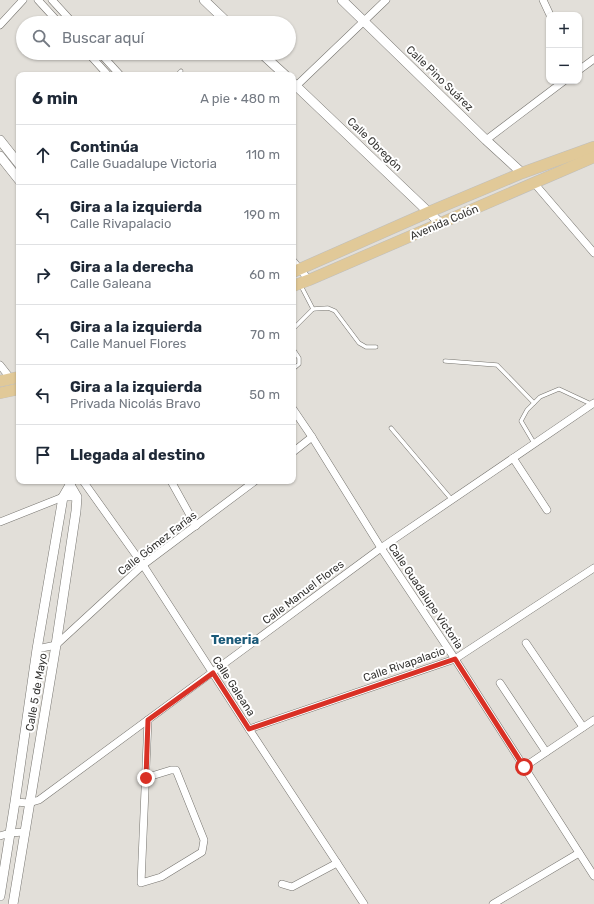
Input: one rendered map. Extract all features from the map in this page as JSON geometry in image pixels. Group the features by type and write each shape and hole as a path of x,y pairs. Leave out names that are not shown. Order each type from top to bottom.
{"main road":[{"name":"Avenida Colón","path":"297,275 429,212 522,173 594,147"},
{"name":"Avenida Colón","path":"297,275 440,223 594,157"},
{"path":"0,381 15,378"},
{"path":"0,393 16,390"}],"street":[{"path":"0,25 23,0"},
{"path":"38,0 53,16"},
{"path":"52,0 67,16"},
{"path":"204,0 221,16"},
{"name":"Calle Pino Suárez","path":"342,0 522,173"},
{"path":"296,84 386,0"},
{"path":"543,0 549,12"},
{"path":"582,68 594,59"},
{"path":"95,60 105,72"},
{"path":"269,60 282,72"},
{"path":"101,68 108,61 117,72"},
{"path":"486,140 560,84"},
{"name":"Calle Obregón","path":"296,88 440,223"},
{"path":"0,140 16,160"},
{"path":"0,156 16,176"},
{"path":"534,183 594,253"},
{"path":"0,365 15,378"},
{"name":"Calle Manuel Flores","path":"29,804 39,800 213,673 380,548 593,404"},
{"name":"Calle Guadalupe Victoria","path":"296,413 380,548 455,659 594,876"},
{"path":"296,450 312,437"},
{"path":"513,458 548,510"},
{"name":"Calle 5 de Mayo","path":"13,904 56,645 76,511 77,497 70,484"},
{"name":"Calle 5 de Mayo","path":"0,896 37,649 63,497 70,484"},
{"name":"Calle Galeana","path":"85,484 143,566 364,904"},
{"path":"173,484 196,526"},
{"name":"Calle Gómez Farías","path":"56,645 143,566 250,484"},
{"path":"0,522 63,497 77,497"},
{"name":"Calle Rivapalacio","path":"249,729 455,659 594,568"},
{"path":"526,643 583,727"},
{"path":"37,649 56,645"},
{"path":"500,683 546,752"},
{"path":"146,778 171,770 176,770 204,840 202,852 161,877 141,882 148,720"},
{"path":"524,767 594,720"},
{"path":"20,766 36,765"},
{"path":"15,802 29,804"},
{"path":"0,836 10,833 24,832"},
{"path":"493,904 579,853"},
{"path":"282,884 292,887 337,863"}],"lane":[{"path":"297,275 313,309"},
{"path":"296,326 313,309 328,308 335,311 358,343 366,347 376,347"},
{"path":"296,354 299,358 299,364 296,366"},
{"path":"445,361 497,365 534,403"},
{"path":"534,443 521,421 527,410 540,397 559,389 593,404"},
{"path":"392,428 452,500"}],"district":[{"name":"Teneria","path":"235,639"}],"route":[{"path":"146,778 148,720 213,673 249,729 455,659 524,767"}]}
